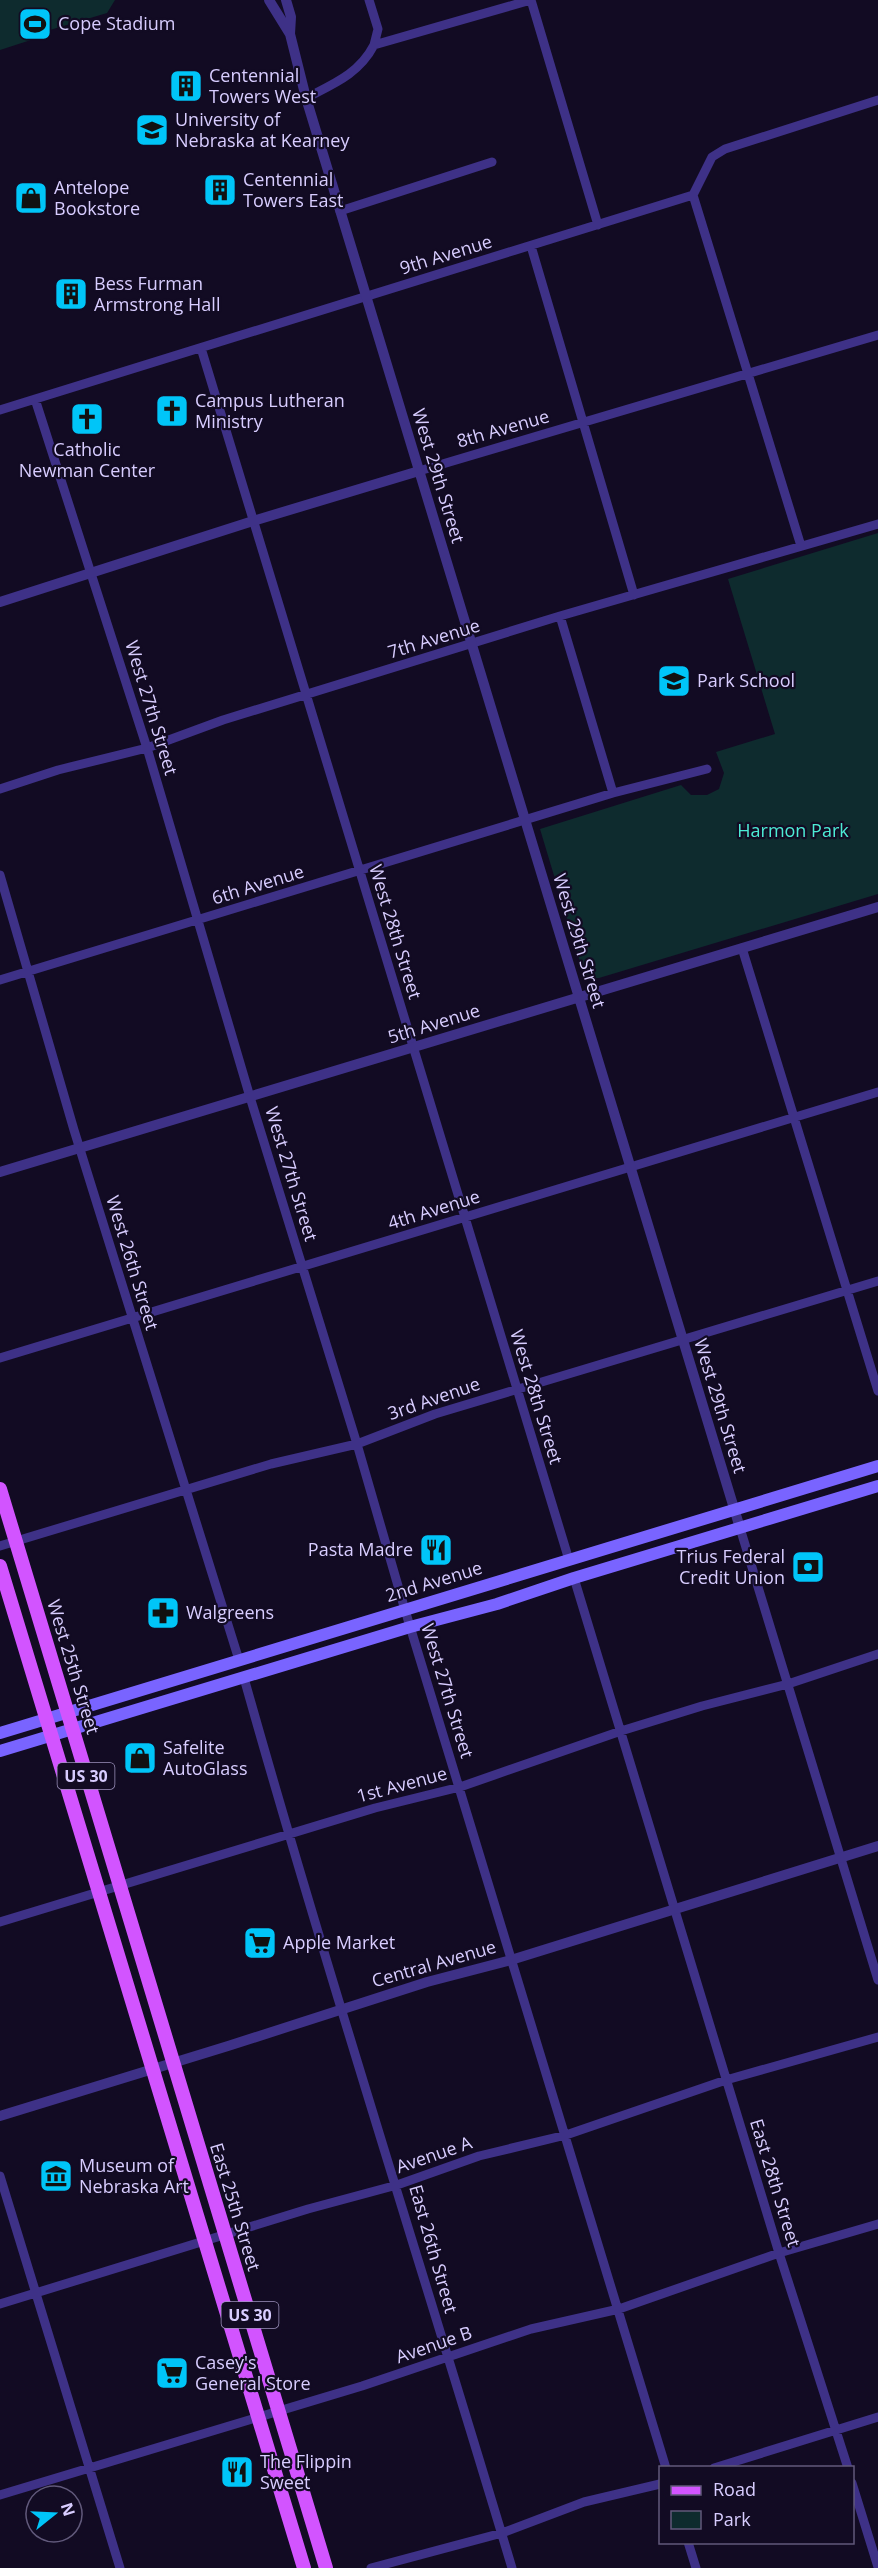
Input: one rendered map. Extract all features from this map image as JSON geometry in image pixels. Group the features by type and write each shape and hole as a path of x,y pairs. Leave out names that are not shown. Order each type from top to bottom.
{"main road":[{"name":"2nd Avenue","path":"0,1733 878,1466"},
{"name":"2nd Avenue","path":"0,1751 410,1627 497,1604 574,1578 878,1486"},
{"name":"West 25th Street","path":"0,1489 172,2063"},
{"name":"US 30","path":"0,1566 304,2568"},
{"name":"East 25th Street","path":"172,2063 326,2568"}],"street":[{"name":"West 29th Street","path":"268,0 290,34"},
{"name":"West 29th Street","path":"286,0 291,17 290,34 306,98 878,1980"},
{"path":"306,98 352,74 366,60 374,45 378,29 369,0"},
{"path":"374,45 531,0 598,225"},
{"path":"801,546 693,195 712,157 725,149 878,100"},
{"path":"340,211 492,162"},
{"name":"9th Avenue","path":"0,410 693,195"},
{"path":"531,246 634,595"},
{"name":"8th Avenue","path":"0,602 254,521 878,335"},
{"name":"West 28th Street","path":"201,348 568,1560"},
{"name":"West 27th Street","path":"35,399 147,748 250,1097 665,2466"},
{"name":"7th Avenue","path":"0,789 58,770 147,748 223,720 560,616 878,524"},
{"path":"560,616 613,793"},
{"name":"6th Avenue","path":"0,980 613,793 707,769"},
{"name":"West 26th Street","path":"0,875 79,1148 239,1660"},
{"name":"5th Avenue","path":"0,1172 878,907"},
{"path":"742,948 878,1391"},
{"name":"4th Avenue","path":"0,1358 878,1092"},
{"name":"3rd Avenue","path":"0,1546 271,1464 357,1444 435,1414 878,1281"},
{"path":"574,1578 674,1908"},
{"name":"1st Avenue","path":"0,1922 375,1808 460,1787 621,1731 702,1706 788,1684 878,1654"},
{"path":"244,1678 288,1835 343,2008"},
{"name":"Central Avenue","path":"0,2116 343,2008 511,1960 878,1846"},
{"name":"East 28th Street","path":"674,1908 779,2253 847,2466"},
{"name":"East 26th Street","path":"343,2008 512,2568"},
{"name":"Avenue A","path":"0,2304 397,2185 478,2157 566,2135 726,2080 878,2037"},
{"path":"0,2176 120,2568"},
{"name":"Avenue B","path":"0,2495 448,2358 531,2329 619,2309 779,2253 878,2224"},
{"path":"720,2466 878,2417"},
{"path":"371,2568 502,2533 584,2502 659,2484"},
{"path":"854,2489 878,2567"},
{"path":"689,2544 696,2568"}],"green space":[{"name":"Cope Stadium","path":"0,0 115,0 107,13 33,35 34,39 0,50"},
{"name":"Harmon Park","path":"878,533 878,894 599,978 589,978 583,972 540,829 681,785 691,795 707,795 719,789 724,773 716,752 775,734 728,579"}],"place":[{"name":"Cope Stadium","path":"35,24"},
{"name":"Centennial Towers West","path":"186,86"},
{"name":"University of Nebraska at Kearney","path":"152,130"},
{"name":"Centennial Towers East","path":"220,190"},
{"name":"Antelope Bookstore","path":"31,198"},
{"name":"Bess Furman Armstrong Hall","path":"71,294"},
{"name":"Campus Lutheran Ministry","path":"172,411"},
{"name":"Catholic Newman Center","path":"87,419"},
{"name":"Park School","path":"674,681"},
{"name":"Pasta Madre","path":"436,1550"},
{"name":"Trius Federal Credit Union","path":"808,1567"},
{"name":"Walgreens","path":"163,1613"},
{"name":"Safelite AutoGlass","path":"140,1758"},
{"name":"Apple Market","path":"260,1943"},
{"name":"Museum of Nebraska Art","path":"56,2176"},
{"name":"Casey's General Store","path":"172,2373"},
{"name":"The Flippin Sweet","path":"237,2472"}]}
